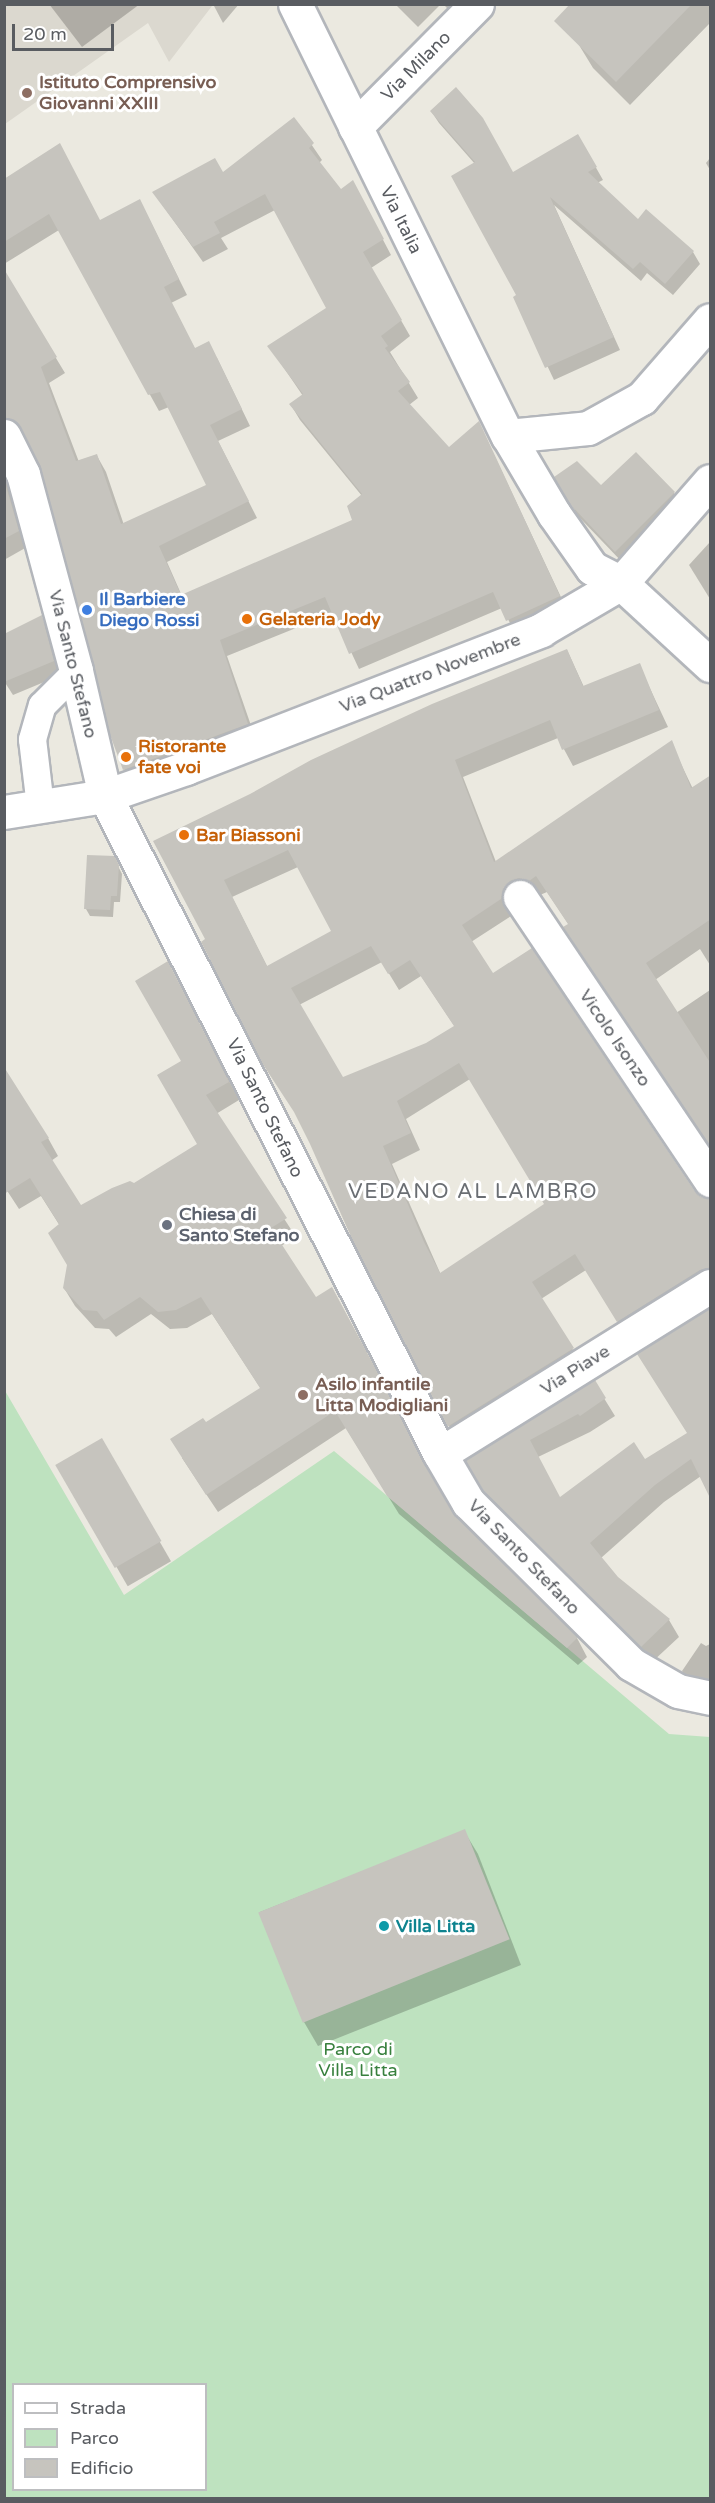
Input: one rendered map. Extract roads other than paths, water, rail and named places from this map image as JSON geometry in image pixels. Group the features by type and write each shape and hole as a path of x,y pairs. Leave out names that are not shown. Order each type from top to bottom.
{"street":[{"name":"Via Italia","path":"295,4 508,436 554,514 591,568 621,583 711,665"},
{"name":"Via Milano","path":"355,127 477,4"},
{"path":"508,436 588,428 642,398 711,320"},
{"name":"Via Santo Stefano","path":"4,436 23,474 76,671 105,796 440,1454 468,1502 631,1664 678,1691 711,1698"},
{"name":"Via Quattro Novembre","path":"4,812 105,796 197,764 541,630 621,583 711,481"},
{"path":"40,806 32,739 42,705 76,671"},
{"name":"Vicolo Isonzo","path":"520,897 711,1180"},
{"name":"Via Piave","path":"440,1454 711,1286"}],"place":[{"name":"Istituto Comprensivo Giovanni XXIII","path":"27,93"},
{"name":"Il Barbiere Diego Rossi","path":"87,610"},
{"name":"Gelateria Jody","path":"247,619"},
{"name":"Ristorante fate voi","path":"126,757"},
{"name":"Bar Biassoni","path":"184,835"},
{"name":"Chiesa di Santo Stefano","path":"167,1225"},
{"name":"Asilo infantile Litta Modigliani","path":"303,1395"},
{"name":"Villa Litta","path":"384,1926"}],"district":[{"name":"VEDANO AL LAMBRO","path":"473,1192"}],"park label":[{"name":"Parco di Villa Litta","path":"358,2060"}]}
